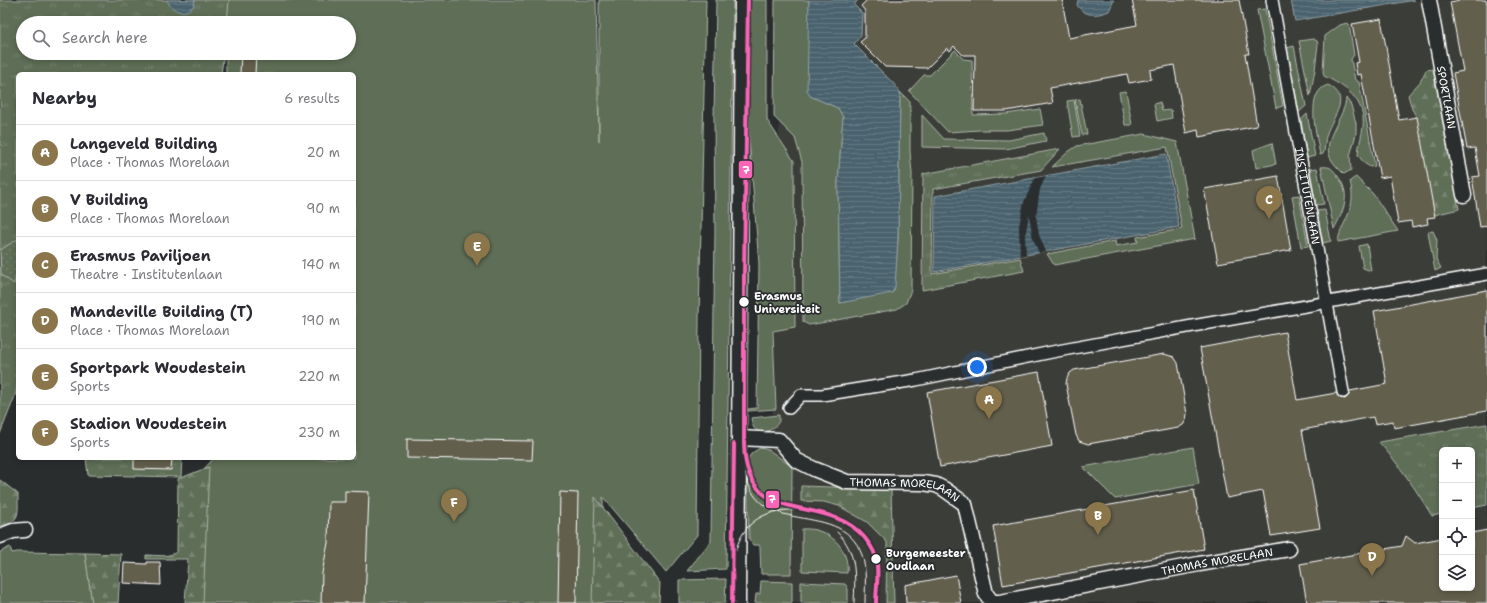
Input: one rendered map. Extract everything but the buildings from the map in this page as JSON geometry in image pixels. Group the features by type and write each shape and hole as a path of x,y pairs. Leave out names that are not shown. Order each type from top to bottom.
{"street":[{"path":"738,603 742,0"},
{"name":"INSTITUTENLAAN","path":"1272,0 1343,392"},
{"name":"SPORTLAAN","path":"1429,0 1464,195"},
{"path":"789,408 801,396 822,395 916,380 1060,351 1487,274"},
{"name":"THOMAS MORELAAN","path":"739,438 779,440 796,460 847,482 922,483 936,485 944,489 965,504 986,594 992,602 1000,602 1199,564 1289,549"},
{"path":"0,536 13,531 25,530"}],"shaded area":[{"path":"782,0 1487,0 1487,603 768,603"}],"green space":[{"path":"0,0 229,0 228,16 16,16 16,60 223,60 221,72 16,72 16,391 0,434"},
{"path":"228,0 596,0 599,141 599,0 706,0 699,319 697,535 666,572 603,497 604,603 189,603 196,472 203,470 212,460 356,460 356,72 226,72 226,60 356,60 356,16 227,16"},
{"path":"716,0 733,0 726,569 687,571 711,541"},
{"path":"751,0 767,0 767,120 794,161 795,327 773,331 776,409 748,411 748,409 757,408 759,264 749,138"},
{"path":"775,0 809,0 810,96 838,108 843,117 838,183 840,303 894,291 898,239 900,92 910,102 910,152 912,173 911,290 906,303 897,309 809,325 803,322 802,162 795,138 774,117"},
{"path":"1265,9 1283,106 1276,108 1257,10"},
{"path":"1347,23 1349,24 1354,55 1351,59 1355,80 1359,82 1375,166 1370,167 1364,163 1358,155 1363,127 1363,117 1358,102 1346,89 1324,76 1323,72 1325,36 1340,25"},
{"path":"1313,39 1317,41 1318,44 1310,96 1299,41"},
{"path":"1294,46 1306,106 1299,112 1287,48"},
{"path":"955,50 963,59 972,60 973,115 1006,114 1040,109 1043,125 1007,130 948,132 909,91 924,75 930,75"},
{"path":"1433,69 1459,209 1434,215 1425,187 1416,116 1412,109 1408,95 1420,82 1426,70"},
{"path":"1328,85 1339,95 1340,101 1339,107 1326,136 1324,152 1320,155 1315,127 1314,105 1316,96 1321,89"},
{"path":"1126,91 1132,125 1125,125 1119,92"},
{"path":"1346,98 1351,105 1356,123 1356,134 1350,156 1351,170 1344,174 1333,162 1328,150 1331,135 1342,113"},
{"path":"1080,99 1087,134 1082,135 1075,100"},
{"path":"1074,100 1080,136 1073,137 1067,101"},
{"path":"1160,102 1162,111 1171,110 1172,118 1157,121 1154,104"},
{"path":"1307,114 1315,156 1307,158 1301,120"},
{"path":"922,115 944,139 1009,140 1044,133 1046,141 1006,149 922,147"},
{"path":"1144,134 1177,142 1195,239 1054,265 1047,254 1115,241 1116,246 1138,242 1137,237 1182,229 1167,147 1052,167 1077,146"},
{"path":"1272,143 1276,164 1256,168 1253,150"},
{"path":"1060,149 1041,170 933,189 932,274 1020,258 1024,271 922,290 923,174"},
{"path":"1321,167 1329,167 1332,169 1342,182 1344,189 1345,202 1341,215 1334,229"},
{"path":"1317,168 1324,204 1316,205 1310,169"},
{"path":"1356,177 1373,194 1398,231 1338,242 1352,203 1350,181"},
{"path":"1299,195 1308,246 1301,247 1292,196"},
{"path":"1325,210 1331,241 1323,243 1317,211"},
{"path":"1433,231 1437,240 1436,259 1441,268 1435,271 1428,232"},
{"path":"16,240 16,277 14,284 1,275 0,250"},
{"path":"1367,244 1371,271 1363,268 1359,246"},
{"path":"779,415 779,421 775,427 768,431 757,431 753,426 751,418"},
{"path":"1487,424 1487,505 1475,507 1475,447 1439,447 1439,515 1432,516 1420,496 1379,442"},
{"path":"1193,447 1199,484 1115,499 1083,467"},
{"path":"760,448 769,450 791,466 792,469 791,574 761,574 760,547 759,545 753,545 749,539 747,460 752,453"},
{"path":"86,460 182,460 181,477 88,475"},
{"path":"209,467 203,603 185,603 188,559 146,559 146,555 171,555 177,551 178,479"},
{"path":"0,480 18,494 18,512 17,516 12,522 0,528"},
{"path":"801,486 891,489 894,603 886,603 887,542 867,522 839,506 824,502 801,501"},
{"path":"595,497 660,583 659,603 592,603"},
{"path":"802,529 820,531 835,540 845,555 847,573 802,571"},
{"path":"10,547 12,553 85,553 92,603 0,603 0,552"},
{"path":"85,553 121,554 118,603 92,603"},
{"path":"726,579 725,603 679,603 679,580"},
{"path":"761,581 792,582 792,603 755,603 756,594 760,594"},
{"path":"801,582 845,584 848,589 848,603 801,603"}],"water":[{"path":"167,0 195,0 193,7 185,11 178,11 169,4"},
{"path":"809,0 858,0 854,5 862,13 861,35 854,44 894,84 900,92 898,239 895,287 892,293 840,303 838,183 843,117 838,108 810,96 807,90"},
{"path":"1078,0 1114,0 1109,11 1100,14 1092,14 1084,12 1080,9 1077,5"},
{"path":"1291,0 1415,0 1295,21"},
{"path":"1166,154 1179,227 934,272 935,196"}],"pier":[{"path":"1046,176 1040,189 1036,216 1039,235 1046,252 1039,253 1033,239 1029,214 1025,237 1026,255 1020,256 1019,226 1024,202 1035,178"}],"tram line":[{"path":"744,450 747,481 758,500 774,511 833,526 850,536 864,561 865,603"},
{"path":"732,573 734,556 739,541 753,522 772,512 784,510 809,511"},
{"path":"837,532 844,540 852,556 855,574 854,603"},
{"path":"732,590 735,603"}],"transit line":[{"name":"7","path":"748,0 744,275 744,444 748,471 758,489 772,500 790,506 829,515 847,523 864,537 875,555 878,573 876,603"},
{"name":"7","path":"732,603 734,444"}],"place":[{"name":"Erasmus Paviljoen","path":"1269,219"},
{"name":"Sportpark Woudestein","path":"477,266"},
{"name":"Erasmus Universiteit","path":"744,302"},
{"name":"Langeveld Building","path":"989,419"},
{"name":"Stadion Woudestein","path":"454,522"},
{"name":"V Building","path":"1098,535"},
{"name":"Burgemeester Oudlaan","path":"876,559"},
{"name":"Mandeville Building (T)","path":"1372,576"}]}
